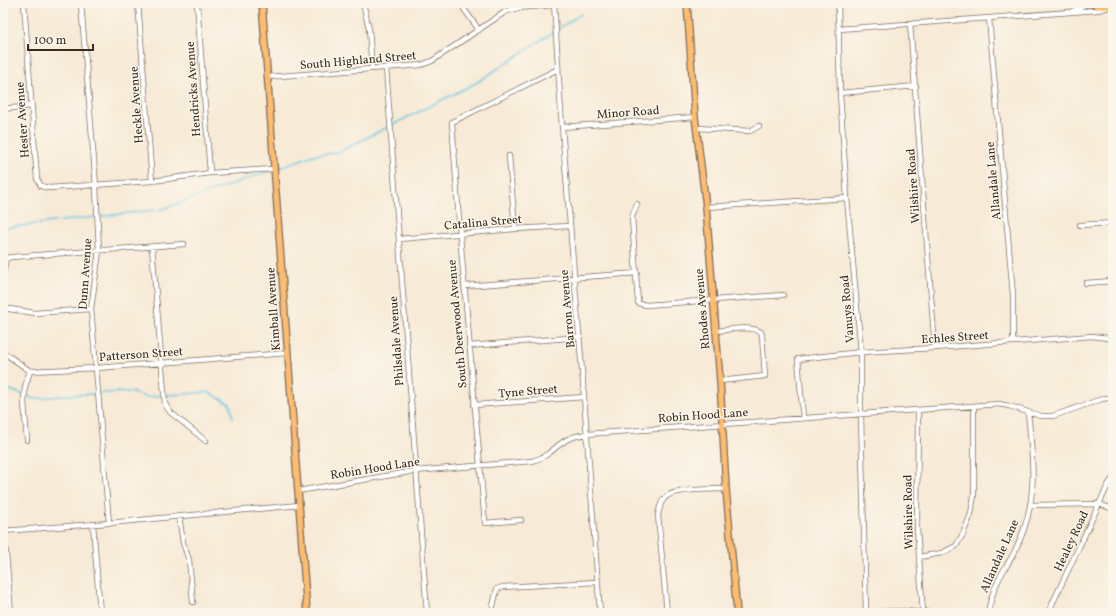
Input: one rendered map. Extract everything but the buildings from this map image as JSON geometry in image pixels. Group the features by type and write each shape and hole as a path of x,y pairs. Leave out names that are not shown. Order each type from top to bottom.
{"main road":[{"name":"Kimball Avenue","path":"262,3 273,169 307,613"},
{"name":"Rhodes Avenue","path":"686,3 695,117 706,207 712,300 720,381 726,489 737,613"},
{"path":"1090,3 1098,6 1113,5"}],"street":[{"name":"Hester Avenue","path":"24,3 37,179 41,186 49,188 96,186"},
{"name":"Dunn Avenue","path":"81,3 96,186 99,251 91,309 109,523"},
{"name":"Heckle Avenue","path":"138,3 152,181"},
{"name":"Hendricks Avenue","path":"197,3 210,173"},
{"path":"363,3 369,29 372,69"},
{"path":"462,3 479,30"},
{"name":"Vanuys Road","path":"838,3 840,93 846,198 861,352 866,613"},
{"path":"1071,12 1090,3"},
{"name":"South Highland Street","path":"268,77 421,65 432,61 505,12 518,8 554,4"},
{"name":"Barron Avenue","path":"554,4 569,226 580,337 600,613"},
{"path":"839,29 1098,10 1113,5"},
{"name":"Allandale Lane","path":"989,18 1013,295 1013,342"},
{"name":"Wilshire Road","path":"910,23 935,348"},
{"name":"Philsdale Avenue","path":"386,68 426,613"},
{"name":"South Deerwood Avenue","path":"521,520 485,523 464,286 452,122 558,69"},
{"path":"840,93 916,86"},
{"path":"3,109 31,106"},
{"name":"Minor Road","path":"562,127 695,117"},
{"path":"697,128 750,131 759,126"},
{"path":"509,156 515,229"},
{"path":"96,186 152,181 210,173 273,169"},
{"path":"706,207 846,198"},
{"path":"637,204 632,218 638,303 646,305 783,295"},
{"path":"1080,225 1113,223"},
{"name":"Catalina Street","path":"399,239 569,226"},
{"path":"3,275 6,258 184,244"},
{"path":"152,247 165,404 170,412 206,441"},
{"path":"464,286 637,273"},
{"path":"1086,283 1113,281"},
{"path":"3,308 35,313 91,309"},
{"path":"715,331 743,328 759,330 762,335 765,376 720,381"},
{"name":"Echles Street","path":"803,418 798,359 861,352 1092,336 1113,340"},
{"path":"469,346 580,337"},
{"path":"3,352 30,371 25,388 24,402 27,440"},
{"name":"Patterson Street","path":"30,371 97,368 287,353"},
{"name":"Tyne Street","path":"474,405 584,397"},
{"name":"Robin Hood Lane","path":"298,490 415,471 532,461 543,458 574,436 587,434 999,404 1040,416 1053,416 1102,399 1113,397"},
{"path":"919,557 942,554 956,546 963,534 971,514 974,496 974,406"},
{"name":"Wilshire Road","path":"918,410 917,528 923,612"},
{"name":"Allandale Lane","path":"988,613 991,599 998,581 1011,559 1023,532 1031,505 1034,470 1028,412"},
{"name":"Healey Road","path":"1048,613 1108,485 1113,478"},
{"path":"667,613 658,515 660,504 668,495 680,491 726,489"},
{"path":"1031,505 1099,504 1113,509"},
{"path":"11,613 3,530 109,523 299,505"},
{"path":"179,516 183,543 189,560 193,602"},
{"path":"93,524 100,613"},
{"path":"493,613 497,589 503,587 598,582"},
{"path":"1110,613 1113,608"},
{"path":"858,613 899,611 938,613"}],"waterway":[{"path":"558,29 581,14"},
{"path":"392,125 476,83 555,31"},
{"path":"277,169 313,155 336,153 388,127"},
{"path":"3,228 163,209 269,171"},
{"path":"3,385 10,390 35,399 68,395 96,394"},
{"path":"100,393 130,392 146,397 208,392 230,404 233,418"}]}
